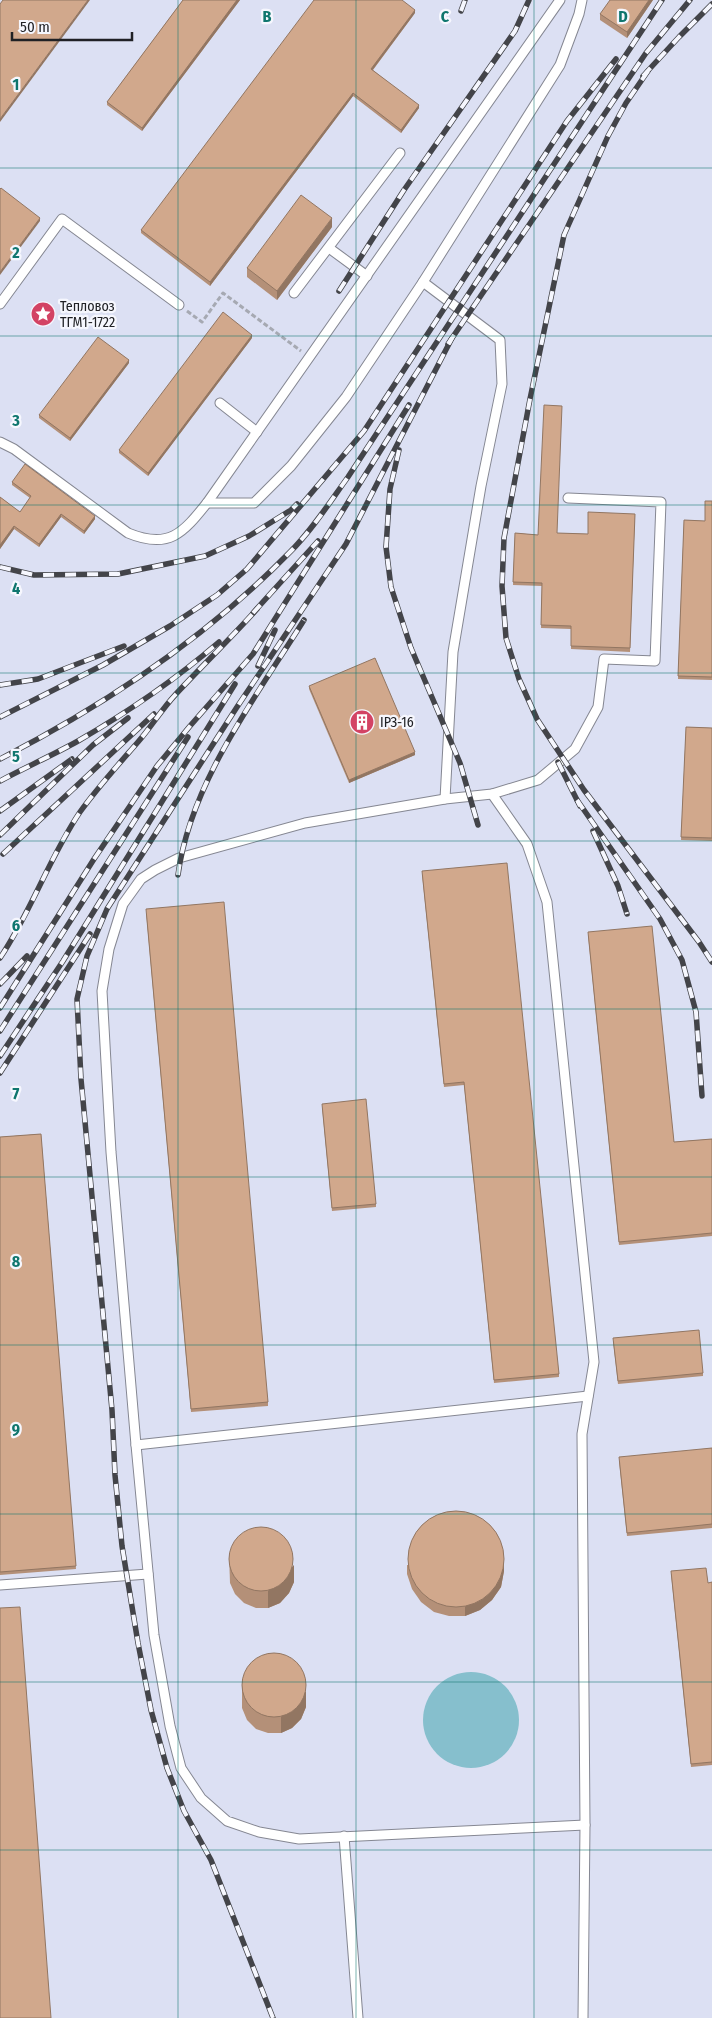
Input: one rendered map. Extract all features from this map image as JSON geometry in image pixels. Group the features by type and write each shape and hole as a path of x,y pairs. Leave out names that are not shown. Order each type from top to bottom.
{"lane":[{"path":"0,442 14,449 128,533 144,540 161,540 177,535 190,525 560,0"},
{"path":"207,503 254,503 291,466 346,397 424,282 560,65 579,14 582,0"},
{"path":"294,293 400,154"},
{"path":"0,304 62,219 179,305"},
{"path":"329,248 366,276"},
{"path":"424,282 500,340 502,384 481,486 452,652 445,799"},
{"path":"220,403 257,432"},
{"path":"568,498 661,502 654,661 604,659 598,707 575,749 538,780 492,794 445,799 305,823 179,858 155,870 141,880 123,904 109,949 102,991 111,1152 154,1635 170,1726 181,1768 201,1798 227,1821 259,1832 299,1839 585,1825"},
{"path":"492,794 527,844 547,902 594,1362 582,1434 585,1825 583,2018"},
{"path":"136,1446 588,1396"},
{"path":"0,1585 148,1574"},
{"path":"344,1836 358,2018"}],"path":[{"path":"179,305 202,322 223,293 310,357"}],"shaded area":[{"path":"0,0 712,0 712,2018 0,2018"}],"water":[{"path":"471,1672 489,1676 505,1686 515,1702 519,1720 515,1738 505,1754 489,1764 471,1768 453,1764 437,1754 427,1738 423,1720 427,1702 437,1686 453,1676"}],"building":[{"path":"3,0 88,0 0,119 0,4"},
{"path":"183,0 237,0 142,128 107,102"},
{"path":"314,0 402,0 415,10 371,69 419,105 401,130 353,93 210,282 141,230"},
{"path":"610,0 649,0 627,32 600,14"},
{"path":"0,189 40,218 0,272"},
{"path":"301,195 332,218 277,291 247,268"},
{"path":"223,312 252,335 148,473 119,450"},
{"path":"98,337 129,360 70,438 39,415"},
{"path":"544,405 562,406 557,533 588,534 588,512 635,514 630,648 571,646 571,626 541,625 542,583 513,582 515,533 538,535"},
{"path":"25,464 95,516 84,531 61,514 39,544 14,526 0,545 0,497 20,512 31,496 12,482"},
{"path":"705,501 712,501 712,677 678,676 684,520 705,521"},
{"name":"ІРЗ-16","path":"375,658 415,752 349,780 309,686"},
{"path":"686,727 712,728 712,838 681,837"},
{"path":"507,863 559,1374 494,1380 464,1082 444,1084 422,871"},
{"path":"224,902 268,1402 191,1409 146,909"},
{"path":"652,926 674,1142 712,1139 712,1233 619,1242 588,932"},
{"path":"366,1099 376,1204 332,1208 322,1104"},
{"path":"41,1134 76,1566 0,1572 0,1137"},
{"path":"699,1330 703,1373 618,1381 613,1338"},
{"path":"712,1448 712,1524 627,1533 619,1457"},
{"path":"456,1511 474,1515 490,1525 500,1541 504,1559 500,1577 490,1593 474,1603 456,1607 438,1603 422,1593 412,1577 408,1559 412,1541 422,1525 438,1515"},
{"path":"255,1527 267,1527 284,1536 291,1547 293,1559 291,1571 284,1582 267,1591 255,1591 243,1586 234,1577 229,1565 229,1553 234,1541 243,1532"},
{"path":"706,1568 708,1583 712,1582 712,1762 691,1764 671,1571"},
{"path":"20,1607 51,2018 0,2018 0,1608"},
{"path":"274,1653 286,1655 297,1662 304,1673 306,1685 304,1697 297,1708 286,1715 274,1717 262,1715 251,1708 244,1697 242,1685 244,1673 251,1662 262,1655"}],"railway":[{"path":"461,11 465,0"},
{"path":"339,291 404,190 515,31 529,0"},
{"path":"0,759 78,716 189,641 258,583 306,535 348,477 662,0"},
{"path":"448,344 646,53 690,0"},
{"path":"643,76 712,4"},
{"path":"0,717 103,665 170,626 217,595 247,569 364,431 567,121 616,59"},
{"path":"648,71 626,103 608,136 564,235 504,538 502,586 506,638 519,679 537,719 584,790 699,942 712,962"},
{"path":"273,2018 211,1860 184,1811 167,1768 151,1710 138,1643 122,1546 115,1475 112,1410 81,1079 77,999 87,956 107,909 237,707 346,544 452,338"},
{"path":"0,1008 94,859 157,766 253,654 409,405"},
{"path":"399,450 390,489 386,547 391,587 411,648 460,763 478,825"},
{"path":"0,567 34,575 118,574 205,556 249,536 291,510 297,504"},
{"path":"253,613 318,541"},
{"path":"0,958 80,812 171,700 257,609"},
{"path":"178,875 185,841 196,807 210,774 246,710 304,620"},
{"path":"258,666 275,630"},
{"path":"0,781 69,746 115,719 151,695 219,642"},
{"path":"0,685 38,679 124,646"},
{"path":"0,1056 63,961 235,684"},
{"path":"3,854 154,714"},
{"path":"0,835 93,745 128,718"},
{"path":"0,1031 188,737"},
{"path":"0,811 72,759"},
{"path":"558,762 580,806"},
{"path":"577,800 660,919 682,960 696,1012 702,1096"},
{"path":"593,831 618,886 627,914"},
{"path":"0,1073 90,934"},
{"path":"0,984 27,956"}],"place":[{"name":"Тепловоз ТГМ1-1722","path":"43,314"},
{"name":"ІРЗ-16","path":"362,722"}]}
